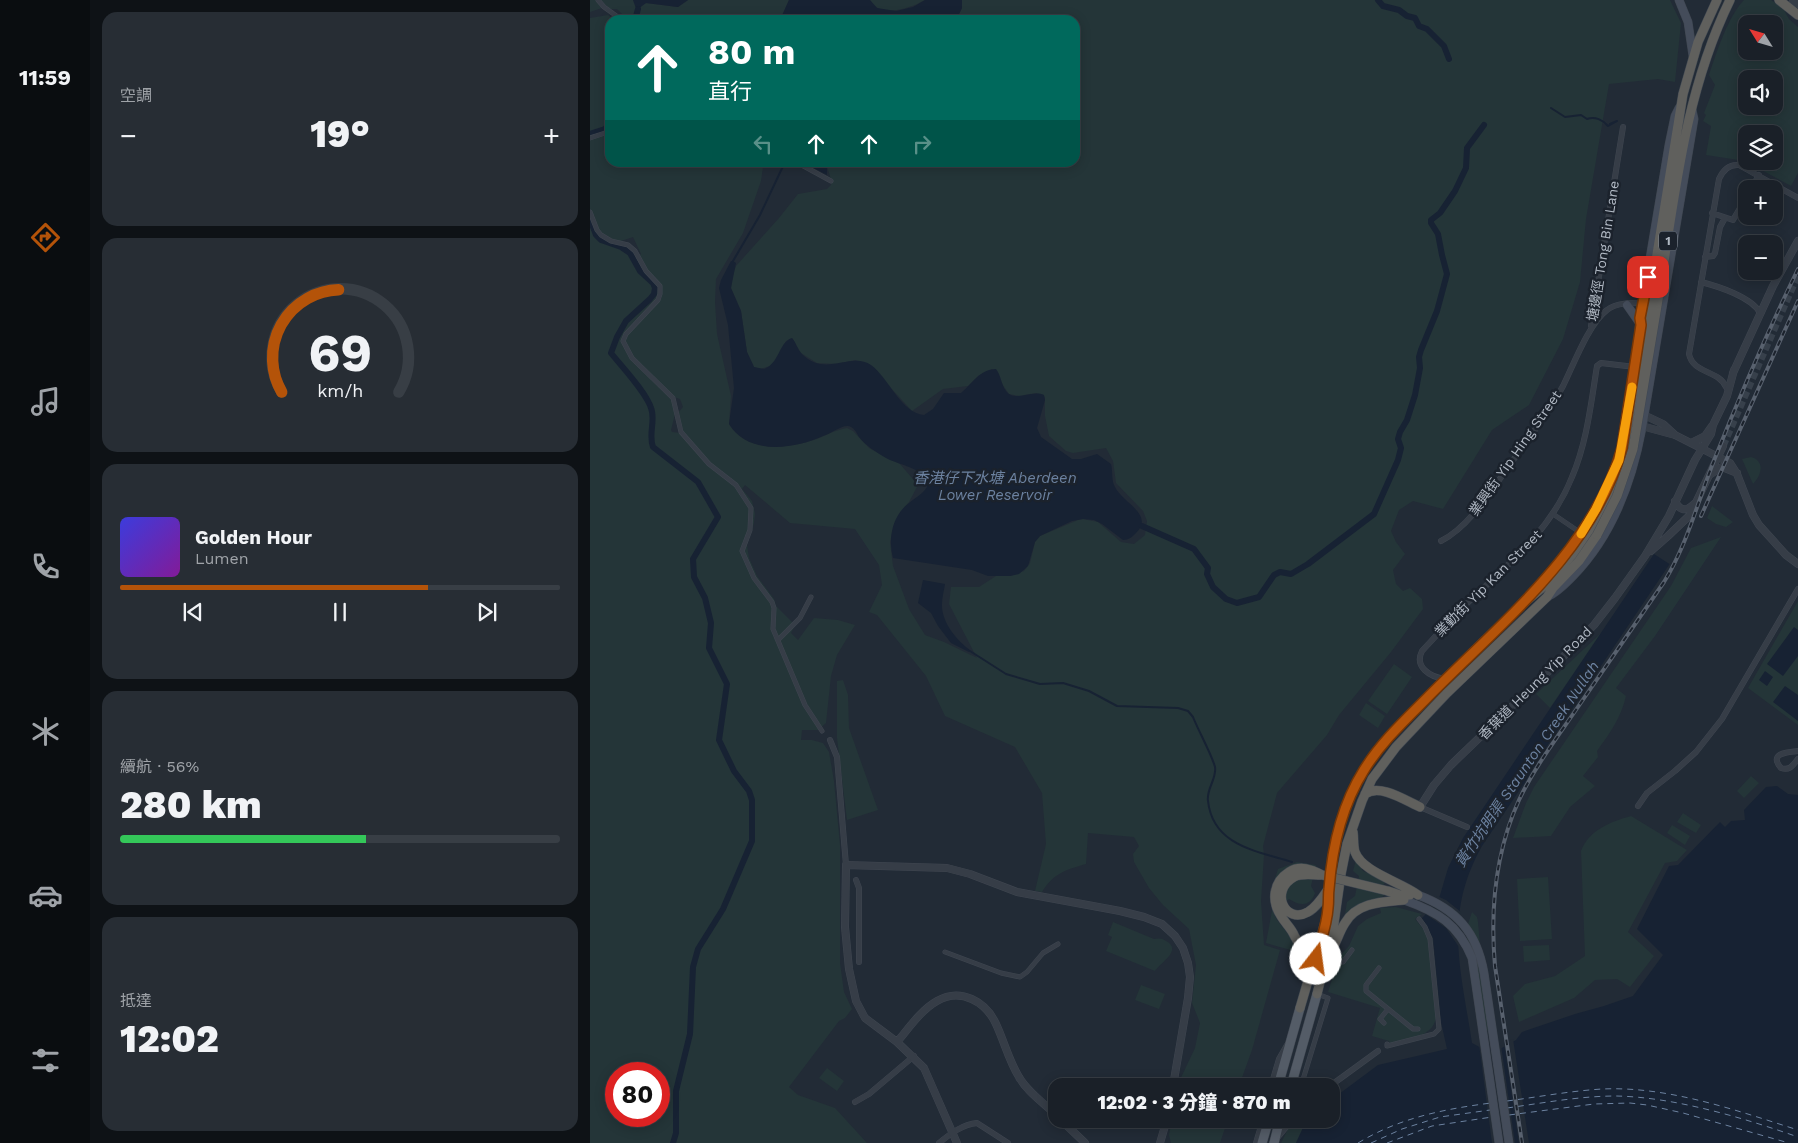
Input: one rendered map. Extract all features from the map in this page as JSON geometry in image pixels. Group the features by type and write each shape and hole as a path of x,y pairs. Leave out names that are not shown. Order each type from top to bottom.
{"highway":[{"name":"1","path":"1672,188 1681,104 1693,56 1717,0"},
{"path":"1728,3 1736,0"},
{"path":"1779,0 1798,15"},
{"name":"1","path":"1317,994 1328,958 1336,918 1347,844 1365,794 1381,765 1446,694 1547,597 1579,561 1593,533 1624,446 1672,188 1696,85 1711,41 1728,3"},
{"name":"1","path":"1300,1008 1310,971 1316,959 1327,916 1334,854 1342,820 1347,804 1363,771 1385,741 1445,679 1544,586 1593,533"},
{"path":"1381,765 1380,779 1384,791"},
{"path":"1365,794 1371,790 1384,791 1420,807"},
{"path":"1353,829 1355,852 1358,858 1367,867 1408,888 1418,896"},
{"path":"1310,971 1302,949 1280,908 1281,892 1289,881 1301,875 1322,874 1402,898"},
{"path":"1280,908 1298,915 1307,913 1315,908 1329,888"},
{"path":"1328,958 1349,917 1359,910 1372,904 1418,896"}],"main road":[{"path":"1679,0 1688,22 1693,56"},
{"path":"1534,594 1541,582 1575,542 1596,509 1619,460 1635,367 1641,325 1640,318 1669,145 1675,116 1681,104"},
{"path":"1547,597 1557,592 1580,568 1606,531 1629,484 1642,428 1694,119 1692,105"},
{"path":"1627,305 1641,325"},
{"path":"1643,306 1662,310"},
{"path":"1641,325 1648,321 1659,328"},
{"path":"1418,896 1438,903 1457,917 1468,930 1479,952 1484,972 1509,1143"},
{"path":"1402,898 1442,918 1455,929 1469,951 1475,975 1498,1143"},
{"path":"1293,1078 1317,994"},
{"path":"1280,1078 1300,1008"},
{"path":"1262,1143 1266,1128"},
{"path":"1275,1142 1278,1128"}],"street":[{"path":"598,0 616,15"},
{"path":"1793,0 1798,4"},
{"name":"塘邊徑 Tong Bin Lane","path":"1591,329 1623,127"},
{"path":"590,138 605,134"},
{"path":"1726,387 1721,380 1695,366 1690,358 1719,179 1726,169 1732,165 1739,165 1798,198"},
{"path":"805,167 830,181"},
{"path":"1756,180 1759,175"},
{"path":"590,212 599,234 608,240 624,243 632,247 638,254 646,271 660,286 661,292 658,300 626,334 623,341 632,358 673,398 681,432 709,464 736,485 751,508 750,530 742,551 754,578 772,602 774,608 773,629 805,705 822,731"},
{"path":"1712,213 1733,220 1738,212"},
{"path":"1705,257 1713,256 1715,253 1720,227 1725,218"},
{"name":"香葉道 Heung Yip Road","path":"1720,410 1720,404 1726,387 1760,313 1797,245"},
{"path":"1701,282 1749,301 1760,313"},
{"path":"1627,305 1633,308 1643,306"},
{"name":"塘邊徑 Tong Bin Lane","path":"1591,329 1607,310 1616,306 1627,305"},
{"name":"業興街 Yip Hing Street","path":"1441,540 1452,535 1468,519 1548,412 1591,329"},
{"name":"業勤街 Yip Kan Street","path":"1445,679 1433,677 1421,665 1419,657 1422,651 1458,612 1519,556 1553,514 1566,490 1579,458 1597,366 1601,363 1635,367"},
{"name":"香葉道 Heung Yip Road","path":"1420,807 1434,785 1451,765 1558,662 1594,625 1615,598 1645,556 1666,522 1675,501 1710,437 1713,425 1727,396 1734,370"},
{"path":"1644,415 1663,424 1675,435"},
{"path":"1627,419 1642,428 1675,435 1730,463 1737,474 1753,515 1759,525 1786,555 1798,564"},
{"name":"香葉道 Heung Yip Road","path":"1691,443 1705,436 1713,425"},
{"name":"香葉道 Heung Yip Road","path":"1645,556 1690,515 1723,446"},
{"path":"1710,474 1722,467 1737,474"},
{"path":"1675,501 1681,509 1687,510 1698,500"},
{"path":"1553,514 1578,531"},
{"path":"1666,522 1677,528"},
{"path":"1638,806 1647,793 1688,759 1718,724 1742,688 1798,589"},
{"path":"778,640 800,618 811,597"},
{"path":"830,740 837,757 846,864 845,927 849,969 856,1001 865,1018 914,1056 924,1068 958,1143"},
{"path":"1798,751 1783,752 1778,757 1778,762 1781,768 1788,769 1798,759"},
{"path":"1420,807 1467,827"},
{"path":"846,864 947,868 970,874 1017,892 1144,917 1162,924 1175,936 1183,948 1188,962 1190,978 1174,1078"},
{"path":"856,880 859,888 859,962"},
{"path":"1387,1045 1434,1034 1439,1030 1430,939 1419,919"},
{"path":"945,952 1001,973 1020,977 1027,972 1043,953 1058,944"},
{"path":"1328,958 1343,962 1352,950"},
{"path":"1379,968 1365,989 1413,1029 1418,1029"},
{"path":"1303,1078 1328,998 1317,994"},
{"path":"896,1042 928,1008 939,1000 958,996 974,999 984,1006 993,1018 1018,1076 1026,1087 1048,1108"},
{"path":"1384,1023 1380,1020 1388,1009"},
{"path":"1273,1078 1279,1059 1291,1038"},
{"path":"1340,1079 1378,1051"},
{"path":"855,1102 869,1094 914,1056"},
{"path":"939,1143 952,1132 973,1123 977,1123 1008,1143"},
{"path":"1069,1128 1085,1143"},
{"path":"1160,1143 1164,1128"},
{"path":"1256,1143 1260,1128"},
{"path":"1275,1142 1286,1128"}],"shaded area":[{"path":"590,0 596,0 602,8 590,12"},
{"path":"600,0 633,0 636,8 646,3 678,7 688,0 789,0 782,15 623,15 617,9 610,9"},
{"path":"870,0 925,0 904,9 888,10 875,6"},
{"path":"962,0 1670,0 1681,23 1675,82 1658,79 1609,84 1586,219 1580,282 1563,339 1529,405 1492,430 1443,509 1413,501 1399,510 1391,531 1405,554 1393,570 1396,584 1403,591 1410,588 1422,599 1423,609 1391,652 1339,715 1327,735 1277,793 1263,846 1261,901 1264,945 1280,950 1252,1050 1242,1078 1181,1078 1195,1048 1200,1023 1192,1003 1196,965 1189,929 1163,905 1149,888 1134,862 1133,854 1139,846 1134,837 1088,833 1086,864 1056,876 1042,892 1035,891 1046,844 1042,793 1015,747 945,716 926,676 877,615 869,612 882,585 879,565 855,529 790,523 745,485 742,489 752,501 755,514 747,545 749,558 757,576 774,599 776,606 795,625 791,633 798,640 814,618 838,620 855,625 837,655 831,676 826,723 818,730 802,730 801,740 823,743 829,752 834,781 840,845 840,963 844,992 852,1009 845,1018 839,1021 789,1087 798,1095 835,1108 867,1143 590,1143 590,18 605,16 605,167 763,167 761,181 743,233 716,279 717,334 731,396 729,424 746,440 756,444 780,447 814,440 847,428 853,431 869,448 900,464 918,485 894,525 890,542 893,566 909,609 925,635 977,658 949,604 951,587 979,587 996,576 1010,576 1024,571 1030,563 1035,542 1040,536 1078,520 1098,522 1121,542 1134,544 1145,535 1147,521 1143,511 1116,483 1113,461 1106,448 1073,453 1066,451 1049,436 1045,416 1045,397 1036,393 1019,396 1009,394 992,369 978,376 968,386 943,389 912,411 869,364 855,360 837,364 817,363 801,353 792,338 786,341 773,365 760,369 754,367 747,352 741,311 731,288 732,277 736,266 798,194 827,189 831,185 828,167 1080,167 1080,15 958,15 962,8","holes":["633,237 641,254 632,259 627,252 619,247 621,241","672,398 680,399 683,407 678,413 683,431 681,433 672,432 671,430 675,414"]},
{"path":"1744,0 1771,0 1783,8 1789,19 1798,27 1798,173 1791,186 1762,170 1783,170 1783,125 1738,125 1738,160 1706,155 1711,126 1703,121 1706,115 1704,113 1715,85 1709,75 1723,36"},
{"path":"1751,457 1759,462 1761,469 1753,484 1742,459"},
{"path":"1712,506 1733,522 1726,527 1716,524 1707,518"},
{"path":"1721,537 1655,636 1616,688 1626,696 1621,711 1611,731 1597,751 1598,757 1583,776 1595,786 1570,807 1551,836 1513,838 1534,787 1671,586 1691,548"},
{"path":"1798,601 1798,725 1748,688"},
{"path":"1601,633 1550,708 1536,694"},
{"path":"1394,664 1412,677 1387,714 1368,701"},
{"path":"843,680 848,695 849,728 878,810 847,820 837,738 837,681"},
{"path":"1366,703 1385,716 1378,728 1359,715"},
{"path":"1751,776 1759,783 1744,798 1737,791"},
{"path":"1683,813 1701,825 1696,833 1677,822"},
{"path":"1631,816 1687,850 1677,861 1665,863 1628,932 1654,956 1630,987 1617,979 1595,980 1574,998 1519,1022 1513,996 1525,984 1555,976 1585,956 1581,851 1595,832 1615,821"},
{"path":"1672,825 1690,836 1685,845 1667,833"},
{"path":"1356,860 1363,871 1386,881 1383,886 1384,896 1369,902 1348,916 1345,914 1347,902 1355,896 1359,876 1353,871"},
{"path":"1297,862 1316,865 1311,886 1315,893 1313,898 1304,904 1289,899 1273,912 1297,945 1294,951 1266,943 1274,900 1271,891 1278,869"},
{"path":"1548,877 1552,939 1520,941 1517,879"},
{"path":"1396,907 1422,914 1415,919 1425,931 1428,939 1436,1018 1434,1025 1424,1034 1411,1039 1390,1043 1389,1041 1372,1036 1380,1008 1328,992 1339,957 1349,946 1358,926 1367,919 1381,913 1380,908"},
{"path":"1472,912 1477,917 1478,922 1481,957 1492,1030 1480,1032 1466,930"},
{"path":"1113,922 1154,939 1163,939 1171,945 1172,948 1169,956 1155,971 1106,951 1112,937 1108,935"},
{"path":"1549,945 1550,960 1524,962 1523,946"},
{"path":"1141,985 1165,994 1159,1009 1135,1000"},
{"path":"827,1068 844,1081 837,1091 819,1078"},
{"path":"1170,1128 1225,1128 1220,1143 1171,1143 1169,1135"},
{"path":"1288,1128 1303,1128 1296,1143 1281,1143"}],"water":[{"path":"633,0 688,0 678,7 646,3 638,9"},
{"path":"789,0 870,0 877,8 896,11 913,7 925,0 962,0 962,8 958,15 782,15"},
{"path":"812,167 827,167 827,175"},
{"name":"香港仔下水塘 Aberdeen Lower Reservoir","path":"731,261 736,263 731,288 741,311 747,352 754,367 764,369 769,366 784,344 792,338 802,354 811,361 829,364 863,361 871,365 908,408 924,415 933,409 944,393 961,393 985,371 996,369 1004,388 1010,394 1014,396 1044,395 1045,400 1037,428 1041,437 1072,459 1081,459 1097,454 1111,464 1115,487 1140,514 1141,526 1132,537 1123,540 1094,520 1072,521 1040,536 1035,542 1028,566 1019,574 1010,576 988,576 972,570 893,558 891,535 895,521 903,508 927,487 923,475 875,451 848,426 811,441 773,447 748,441 729,424 734,388 728,325 719,288"},
{"name":"黃竹坑明渠 Staunton Creek Nullah","path":"1654,554 1671,565 1482,846 1470,871 1462,896 1458,943 1463,991 1472,1043 1485,1050 1500,1049 1516,1040 1522,1032 1633,996 1663,955 1637,929 1669,866 1678,865 1720,822 1725,827 1731,821 1745,820 1744,810 1766,787 1777,786 1788,794 1798,795 1798,1143 1296,1143 1303,1128 1340,1128 1340,1093 1378,1065 1447,1049 1441,1022 1433,938 1422,918 1438,902 1448,868 1463,838"},
{"path":"923,580 945,584 942,604 944,618 960,642 970,650 969,652 951,643 931,613 918,603"},
{"path":"1794,627 1798,630 1798,656 1783,676 1767,664"},
{"path":"1765,671 1773,677 1767,686 1759,680"},
{"path":"1785,686 1798,695 1798,721 1773,702"}],"pier":[{"path":"1671,562 1673,567 1515,801 1535,764"},
{"path":"1437,896 1446,900 1461,912 1461,950 1446,928 1424,913 1436,901"},
{"path":"1513,1039 1529,1143 1519,1143 1504,1043"},
{"path":"1479,1044 1491,1048 1501,1045 1515,1143 1492,1143"}],"waterway":[{"path":"1378,0 1383,6 1399,10 1407,16 1415,18 1419,26 1427,29 1444,46 1449,59"},
{"path":"636,15 638,9"},
{"path":"1551,108 1565,117 1581,115 1587,119 1599,119 1608,126 1617,121 1610,124"},
{"path":"1142,526 1194,549 1208,568 1207,574 1213,587 1226,599 1237,603 1259,597 1274,575 1280,572 1291,574 1308,564 1374,514 1398,460 1401,448 1398,439 1407,420 1415,395 1420,368 1419,357 1437,311 1447,274 1438,234 1431,220 1440,213 1455,191 1466,168 1467,148 1484,125"},
{"path":"590,134 605,129"},
{"path":"733,261 760,215 783,167"},
{"path":"590,219 596,235 601,240 621,247 630,253 640,271 653,283 655,288 654,294 650,299 626,321 611,353 639,387 648,402 653,417 651,437 653,447 698,482 718,517 693,559 694,577 705,598 711,623 709,648 727,684 719,740 734,771 749,791 752,800 752,841 723,909 698,949 693,967 690,1034 676,1091 676,1133 673,1143"},
{"path":"970,651 1006,674 1040,684 1063,683 1089,691 1117,706 1178,708 1188,711 1193,717 1215,767 1208,801 1218,828 1228,837 1251,850 1292,862"}],"ferry route":[{"path":"1507,1101 1602,1089 1652,1091 1701,1101 1798,1130"},
{"path":"1507,1108 1589,1097 1638,1097 1685,1104 1798,1137"},
{"path":"1358,1143 1389,1127 1422,1116 1456,1108 1491,1103"},
{"path":"1509,1115 1594,1104 1630,1103 1683,1113 1789,1143"},
{"path":"1371,1143 1402,1129 1440,1117 1490,1110"},
{"path":"1387,1143 1432,1126 1492,1117"}],"tunnel":[{"path":"1723,446 1798,275"}],"railway":[{"path":"1522,1143 1495,966 1494,902 1504,840 1525,787 1664,582 1680,552 1734,411 1798,269"},
{"path":"1701,516 1798,301"}],"slow traffic":[{"path":"1581,534 1596,509 1619,460 1632,387"}],"route":[{"path":"1316,959 1326,919 1334,854 1342,820 1347,804 1363,771 1385,741 1445,679 1534,594 1537,587 1581,534 1604,493 1619,460 1622,448 1641,325 1640,318 1648,277"}]}
